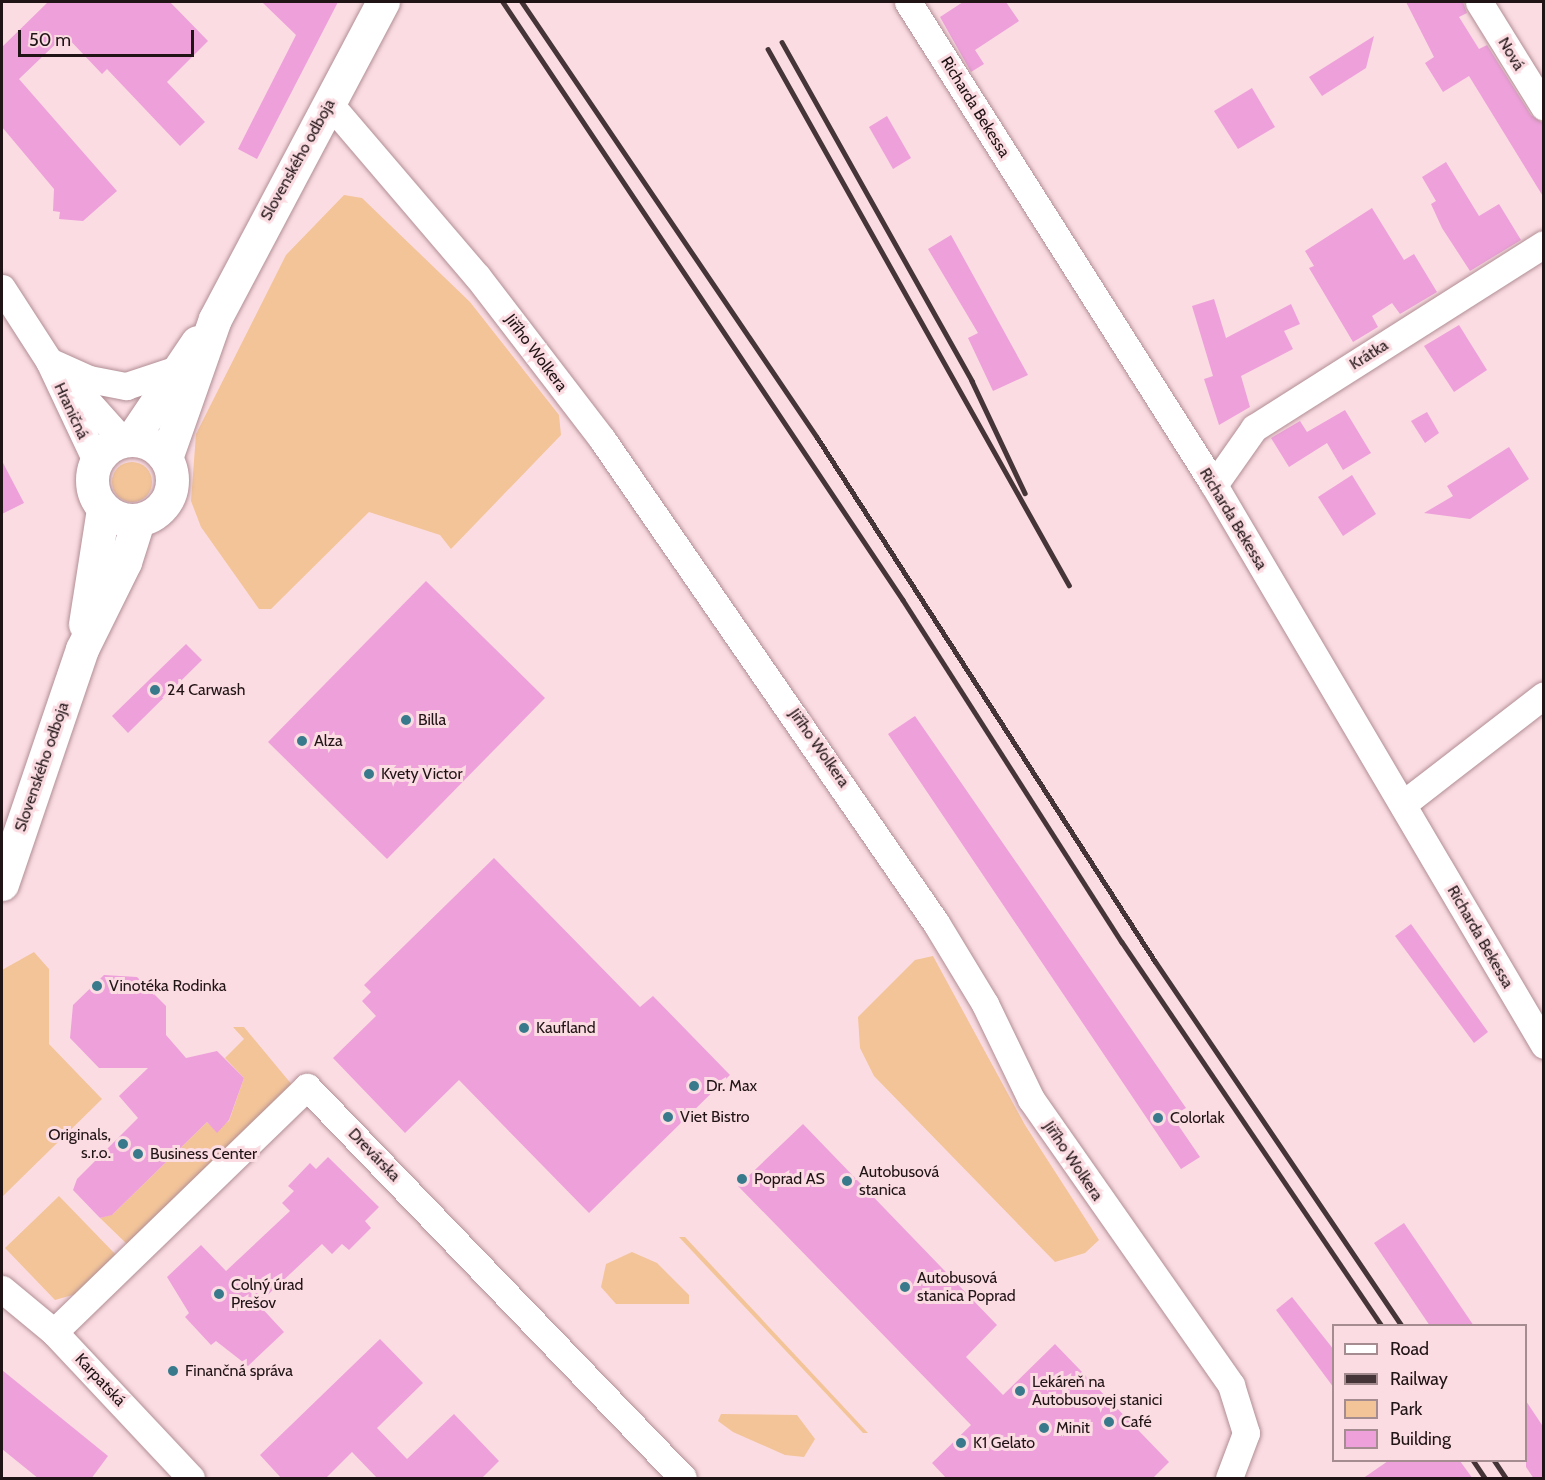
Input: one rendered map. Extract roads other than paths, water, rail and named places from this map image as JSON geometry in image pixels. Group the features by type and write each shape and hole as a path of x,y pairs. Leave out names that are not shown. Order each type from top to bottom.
{"street":[{"name":"Slovenského odboja","path":"127,440 214,319 383,2"},
{"name":"Richarda Bekessa","path":"908,2 1214,485 1544,1045"},
{"name":"Nová","path":"1479,2 1544,107"},
{"name":"Jiřího Wolkera","path":"329,103 477,276 581,412 820,749 936,923 985,1004 1031,1099 1231,1385 1246,1433 1229,1479"},
{"name":"Krátka","path":"1214,485 1254,428 1544,244"},
{"name":"Hraničná","path":"2,288 10,318 127,440"},
{"name":"Slovenského odboja","path":"166,458 214,319"},
{"name":"Hraničná","path":"49,361 89,379 126,386 177,369"},
{"name":"Hraničná","path":"49,361 96,461"},
{"path":"127,440 151,444 166,458 170,494 156,513 138,521 103,509 92,486 96,461 127,440"},
{"name":"Slovenského odboja","path":"82,649 103,509"},
{"name":"Slovenského odboja","path":"2,884 82,649 125,562 138,521"},
{"path":"1403,804 1544,695"},
{"name":"Drevárska","path":"54,1332 308,1086 683,1479"},
{"name":"Karpatská","path":"2,1289 54,1332 191,1479"}],"railway":[{"path":"503,2 903,600 1122,942 1381,1324"},
{"path":"522,2 817,437 1155,961 1401,1324"},
{"path":"782,42 972,381 1025,493"},
{"path":"768,49 1069,585"},
{"path":"1474,1462 1485,1478"},
{"path":"1495,1462 1506,1478"}],"place":[{"name":"24 Carwash","path":"155,690"},
{"name":"Billa","path":"406,720"},
{"name":"Alza","path":"302,741"},
{"name":"Kvety Victor","path":"369,774"},
{"name":"Vinotéka Rodinka","path":"97,986"},
{"name":"Kaufland","path":"524,1028"},
{"name":"Dr. Max","path":"694,1086"},
{"name":"Viet Bistro","path":"668,1117"},
{"name":"Colorlak","path":"1158,1118"},
{"name":"Originals, s.r.o.","path":"123,1144"},
{"name":"Business Center","path":"138,1154"},
{"name":"Poprad AS","path":"742,1179"},
{"name":"Autobusová stanica","path":"847,1181"},
{"name":"Autobusová stanica Poprad","path":"905,1287"},
{"name":"Colný úrad Prešov","path":"219,1294"},
{"name":"Finančná správa","path":"173,1371"},
{"name":"Lekáreň na Autobusovej stanici","path":"1020,1391"},
{"name":"Café","path":"1109,1422"},
{"name":"Minit","path":"1044,1428"},
{"name":"K1 Gelato","path":"961,1443"}]}
